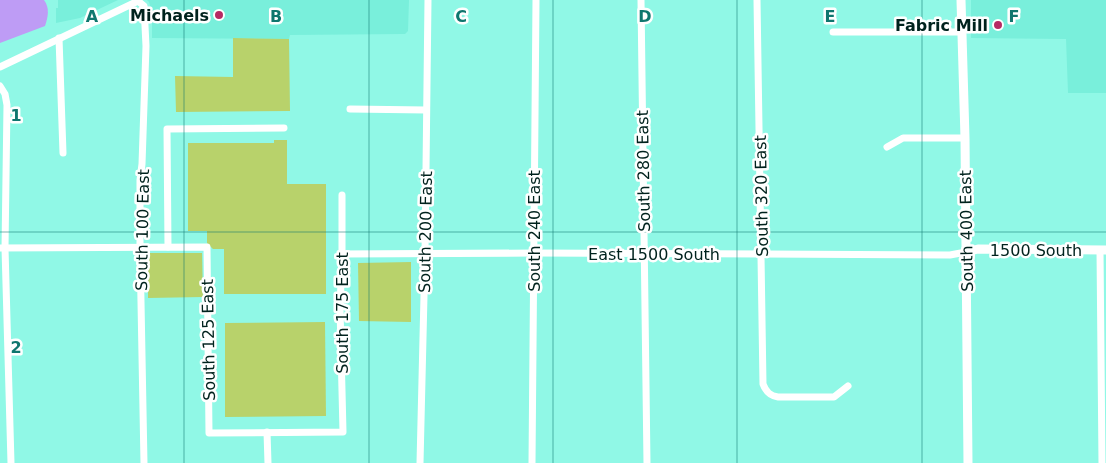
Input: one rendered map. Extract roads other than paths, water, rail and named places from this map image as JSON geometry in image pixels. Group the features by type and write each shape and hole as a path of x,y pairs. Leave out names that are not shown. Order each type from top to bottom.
{"street":[{"name":"South 200 East","path":"420,463 428,0"},
{"name":"South 240 East","path":"532,463 536,0"},
{"name":"South 280 East","path":"641,0 647,463"},
{"name":"South 320 East","path":"757,0 763,384 770,395 778,397 834,397 848,386"},
{"name":"South 400 East","path":"961,0 965,138 968,463"},
{"path":"0,67 138,1"},
{"name":"South 100 East","path":"138,1 144,6 146,46 140,180 144,463"},
{"path":"833,32 963,32"},
{"path":"59,38 62,154"},
{"path":"0,86 5,94 7,105 3,248 11,463"},
{"path":"350,109 426,110"},
{"path":"3,248 168,247 167,129 284,128"},
{"path":"887,147 903,138 965,138"},
{"name":"South 175 East","path":"267,432 343,432 340,308 342,195"},
{"name":"South 125 East","path":"168,247 207,247 209,433 267,432"},
{"name":"1500 South","path":"966,252 978,249 1103,250"},
{"path":"1102,463 1103,250"},
{"name":"East 1500 South","path":"342,254 534,253 950,256 966,252"},
{"path":"267,432 268,463"}],"place":[{"name":"Michaels","path":"219,15"},
{"name":"Fabric Mill","path":"998,25"}]}
